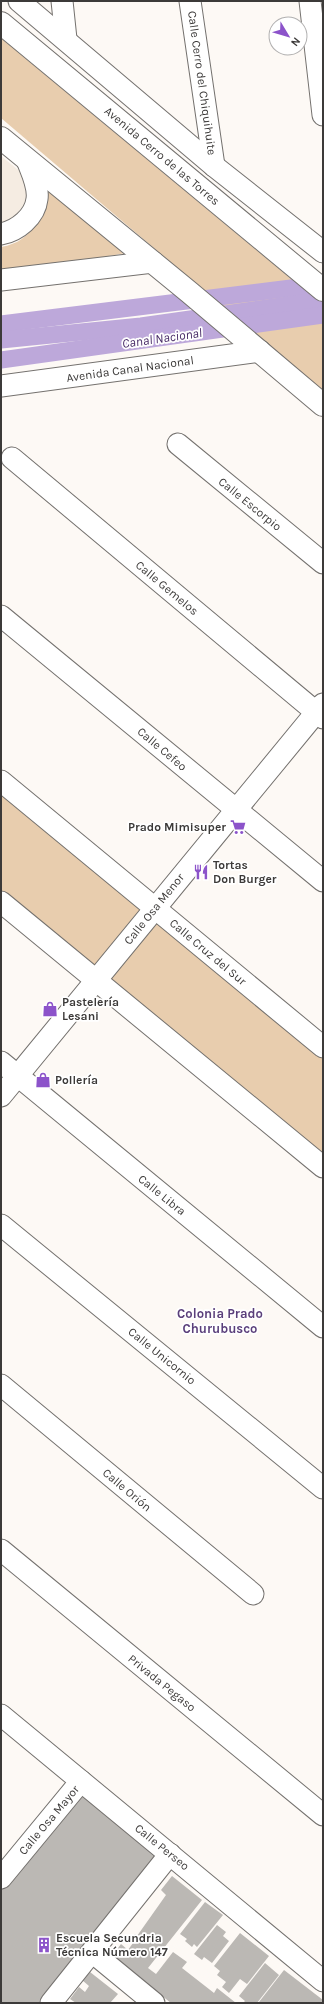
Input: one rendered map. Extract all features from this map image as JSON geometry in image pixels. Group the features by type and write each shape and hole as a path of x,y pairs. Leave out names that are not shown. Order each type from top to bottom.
{"main road":[{"name":"Avenida Cerro de las Torres","path":"1,23 319,286"},
{"path":"1,138 153,262 323,405"}],"street":[{"path":"19,1 66,39 214,166 323,252"},
{"name":"Calle Cerro del Chiquihuite","path":"190,1 214,166"},
{"path":"310,1 323,115"},
{"path":"63,7 66,39"},
{"path":"1,234 9,233 22,224 31,214 37,199 36,186 27,160"},
{"path":"1,280 153,262"},
{"name":"Avenida Canal Nacional","path":"1,386 254,347"},
{"name":"Calle Escorpio","path":"178,444 323,563"},
{"name":"Calle Gemelos","path":"12,458 321,712"},
{"name":"Calle Cefeo","path":"1,616 323,882"},
{"name":"Calle Osa Menor","path":"1,1096 236,810 321,712"},
{"name":"Calle Cruz del Sur","path":"1,781 323,1048"},
{"path":"1,902 323,1167"},
{"name":"Calle Libra","path":"1,1062 323,1327"},
{"name":"Calle Unicornio","path":"1,1225 323,1488"},
{"name":"Calle Orión","path":"1,1386 253,1594"},
{"name":"Privada Pegaso","path":"1,1550 323,1815"},
{"name":"Calle Perseo","path":"1,1715 323,1981"},
{"name":"Calle Osa Mayor","path":"1,1878 82,1781"},
{"path":"51,2003 170,1854"},
{"path":"92,1952 154,2003"}],"shaded area":[{"path":"1,38 323,305 323,392 1,118"},
{"path":"1,156 22,173 29,196 23,211 9,222 1,224"},
{"path":"47,186 126,253 1,275 1,247 13,244 29,233 38,216"},
{"path":"1,787 323,1053 323,1161 1,894"}],"building":[{"name":"Escuela Secundria Técnica Número 147","path":"83,1792 160,1854 40,2003 1,2003 1,1887"},
{"path":"172,1876 202,1900 148,1968 156,1974 173,1952 187,1962 182,1968 214,1993 217,1988 236,2003 171,2003 112,1956 121,1944 128,1950 133,1943 129,1940 135,1934 137,1936 166,1895 161,1890"},
{"path":"205,1902 223,1915 197,1947 194,1944 192,1947 185,1941 187,1939 180,1934"},
{"path":"217,1925 226,1932 223,1936 229,1941 212,1963 204,1957 202,1960 194,1954"},
{"path":"240,1933 269,1956 247,1984 240,1979 229,1993 222,1987 226,1982 217,1975 220,1971 214,1966"},
{"path":"265,1963 279,1975 257,2003 243,2003 245,2001 239,1996"},
{"path":"284,1970 323,2000 323,2003 259,2002"},
{"path":"90,1972 118,1994 110,2003 76,2003 70,1999 79,1987 85,1992 89,1986 82,1980"}],"waterway":[{"name":"Canal Nacional","path":"1,324 323,284"},
{"name":"Canal Nacional","path":"1,340 141,326 323,300"},
{"name":"Canal Nacional","path":"1,360 323,315"}],"place":[{"name":"Prado Mimisuper","path":"238,827"},
{"name":"Tortas Don Burger","path":"201,872"},
{"name":"Pastelería Lesani","path":"50,1009"},
{"name":"Pollería","path":"43,1080"},
{"name":"Escuela Secundria Técnica Número 147","path":"44,1945"}],"district":[{"name":"Colonia Prado Churubusco","path":"220,1320"}]}
